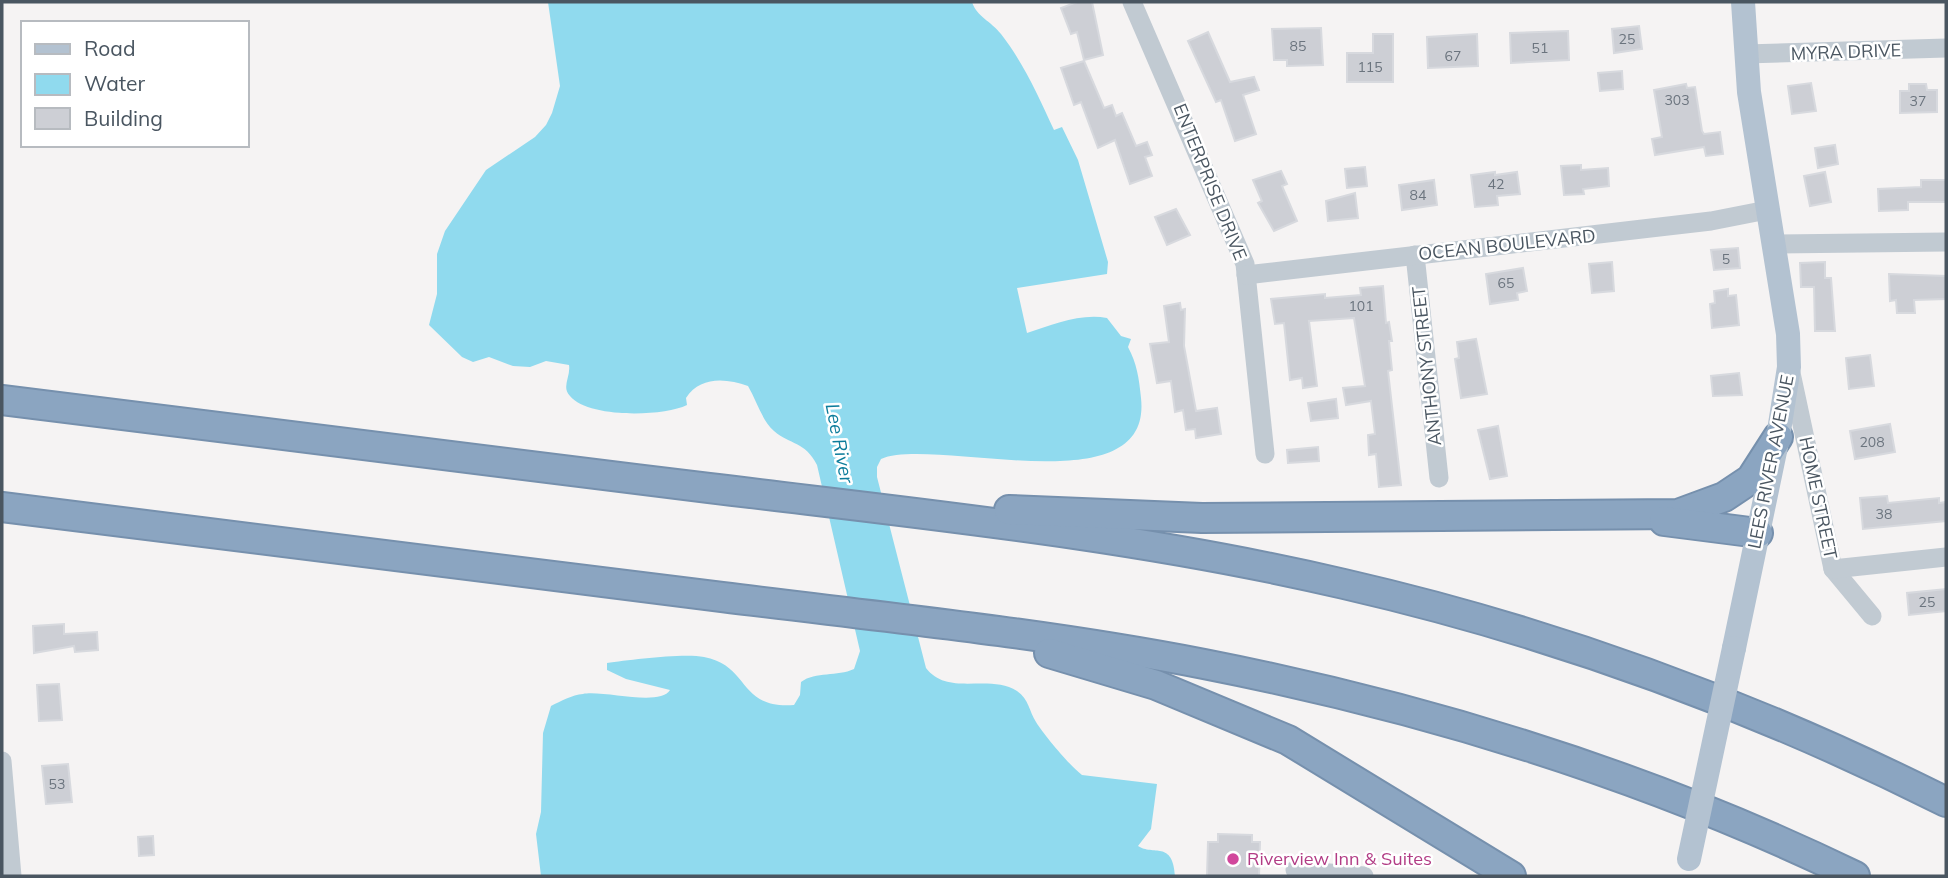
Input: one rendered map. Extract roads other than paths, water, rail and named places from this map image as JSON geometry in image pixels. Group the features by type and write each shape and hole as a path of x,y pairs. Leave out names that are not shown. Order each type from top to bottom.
{"highway":[{"path":"2,400 909,513 1221,558 1341,583 1459,613 1576,648 1691,689 1805,735 1946,802"},
{"path":"909,513 1017,510 1239,518 1678,514 1724,498 1751,479 1779,437"},
{"path":"2,508 931,622 1200,663 1435,718 1552,754 1655,790 1855,876"},
{"path":"1595,514 1758,533"},
{"path":"959,626 1157,685 1288,740 1511,876"}],"main road":[{"name":"LEES RIVER AVENUE","path":"1688,867 1779,437 1789,367 1788,334 1772,244 1745,54 1743,2"}],"street":[{"name":"ENTERPRISE DRIVE","path":"1132,2 1245,264 1265,454"},
{"name":"MYRA DRIVE","path":"1745,54 1946,48"},
{"name":"OCEAN BOULEVARD","path":"1246,275 1711,221 1767,210"},
{"path":"1772,244 1946,242"},
{"name":"ANTHONY STREET","path":"1415,255 1439,478"},
{"name":"HOME STREET","path":"1789,367 1833,569 1872,616"},
{"path":"1833,569 1946,557"},
{"path":"2,761 8,862"},
{"path":"1294,870 1364,876"}],"water":[{"name":"Lee River","path":"548,2 972,2 977,12 1009,45 1030,80 1054,130 1062,127 1078,160 1108,262 1107,274 1017,288 1027,333 1067,321 1097,317 1107,318 1121,336 1131,339 1128,347 1134,359 1141,398 1135,431 1113,451 1078,460 1035,461 908,454 881,459 877,467 877,477 926,668 935,677 946,681 994,684 1017,691 1045,734 1082,775 1157,784 1151,829 1138,846 1166,853 1173,865 1175,876 541,876 536,834 541,812 543,733 551,706 583,694 643,698 664,695 670,690 626,679 607,670 607,663 670,656 704,657 730,669 762,700 794,705 800,695 801,682 813,676 854,669 860,651 817,465 797,444 774,431 762,415 748,386 722,380 706,382 686,398 687,405 676,409 644,413 608,412 579,403 567,393 569,365 546,361 530,367 513,366 489,357 473,362 462,357 429,325 437,294 437,254 445,231 486,170 535,137 552,113 560,86"}],"place":[{"name":"Riverview Inn & Suites","path":"1233,859"}]}
